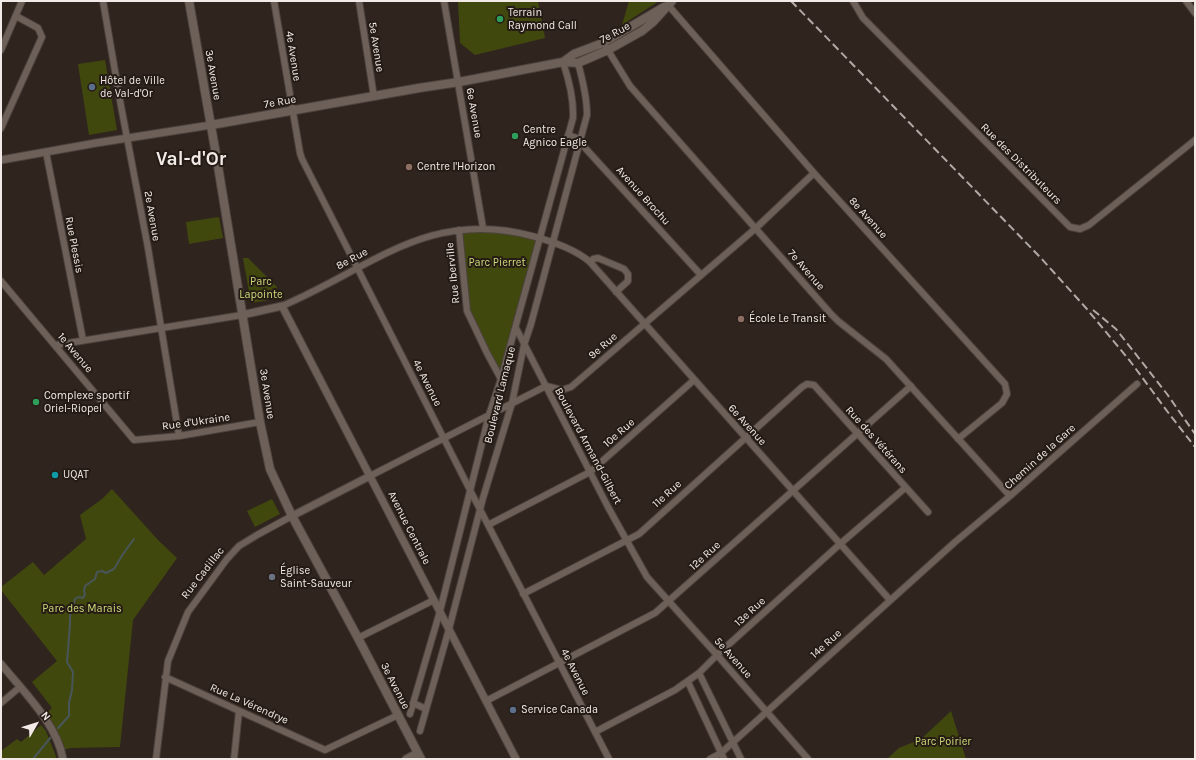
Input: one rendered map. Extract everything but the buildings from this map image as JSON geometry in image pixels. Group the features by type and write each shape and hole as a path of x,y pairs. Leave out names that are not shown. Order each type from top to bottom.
{"main road":[{"name":"3e Avenue","path":"189,1 260,422 270,468 292,516 358,638 419,756"},
{"name":"7e Rue","path":"211,125 459,82 563,62 578,63 608,50 642,31 653,22 670,3"},
{"name":"7e Rue","path":"563,62 574,54 603,43 670,3"}],"street":[{"path":"1,50 22,1"},
{"name":"2e Avenue","path":"103,1 148,248 178,436"},
{"name":"4e Avenue","path":"274,1 292,111 302,159 480,511 609,759"},
{"name":"5e Avenue","path":"359,1 374,97"},
{"name":"6e Avenue","path":"444,1 483,228"},
{"name":"Rue des Distributeurs","path":"853,1 863,18 1070,227 1080,229 1089,225 1195,140"},
{"path":"1186,1 1195,12"},
{"name":"8e Avenue","path":"670,3 814,173 1005,384 1007,394 1002,403 958,439"},
{"path":"1,128 42,37 38,28 16,16"},
{"name":"7e Avenue","path":"603,43 630,86 838,321 886,359 1010,496"},
{"name":"Boulevard Lamaque","path":"410,714 440,611 471,492 489,415 516,328 539,238 573,118 572,94 563,62"},
{"name":"Boulevard Lamaque","path":"420,731 480,511 512,403 524,345 531,324 587,115 587,102 578,63"},
{"name":"7e Rue","path":"1,160 211,125"},
{"path":"568,135 580,139"},
{"name":"Avenue Brochu","path":"580,139 586,149 701,275"},
{"name":"Rue Plessis","path":"46,152 83,340"},
{"name":"9e Rue","path":"546,386 562,390 571,387 756,228 814,173"},
{"name":"8e Rue","path":"56,345 242,315 282,306 304,297 410,242 427,236 459,230 483,228 516,231 553,243 583,256 590,262"},
{"name":"Rue Iberville","path":"459,230 467,311 501,379"},
{"path":"590,262 593,259 598,258 624,269 628,274 628,280 616,292"},
{"name":"6e Avenue","path":"590,262 890,600"},
{"name":"1e Avenue","path":"1,281 134,440"},
{"name":"Avenue Centrale","path":"282,306 516,759"},
{"name":"Boulevard Armand-Gilbert","path":"516,328 643,572"},
{"name":"10e Rue","path":"488,525 590,472 694,380"},
{"name":"11e Rue","path":"523,594 639,534 807,384"},
{"name":"Rue des Vétérans","path":"807,384 814,386 928,512"},
{"name":"Chemin de la Gare","path":"955,542 1010,496 1137,384"},
{"path":"370,476 546,386"},
{"name":"12e Rue","path":"486,701 643,620 669,602 911,386"},
{"name":"Rue d'Ukraine","path":"134,440 178,436 260,422"},
{"name":"Rue Cadillac","path":"156,759 168,661 188,612 227,559 239,546 257,535 370,476"},
{"name":"13e Rue","path":"595,732 688,682 840,544 905,488"},
{"name":"14e Rue","path":"710,759 722,756 733,741 955,542"},
{"name":"5e Avenue","path":"643,572 808,759"},
{"path":"358,638 434,600"},
{"path":"1,664 51,725 62,750 63,759"},
{"path":"699,673 741,759"},
{"name":"Rue La Vérendrye","path":"165,677 325,750 398,715"},
{"path":"688,682 722,756"},
{"path":"1,703 20,687"},
{"path":"413,703 426,709"},
{"path":"234,759 239,711"},
{"path":"406,759 419,756"}],"green space":[{"name":"Terrain Raymond Call","path":"458,1 538,1 545,38 475,55 460,43"},
{"path":"629,1 659,1 622,25"},
{"path":"105,60 117,130 89,135 78,64"},
{"path":"219,217 223,238 189,244 186,222"},
{"name":"Parc Pierret","path":"483,228 539,237 501,379 467,311 459,230"},
{"name":"Parc Lapointe","path":"243,258 248,258 277,287 275,299 251,303"},
{"name":"Parc des Marais","path":"112,489 158,540 177,558 133,620 120,747 71,748 62,750 44,716 52,708 32,682 57,661 1,590 1,587 33,562 44,575 86,539 80,515 102,499"},
{"path":"272,499 280,514 255,527 247,511"},
{"name":"Parc Poirier","path":"951,711 966,759 887,759 899,748 921,739"},
{"path":"41,725 46,731 57,759 1,759 1,751 17,739 21,742"}],"waterway":[{"path":"58,728 69,716 73,672 67,662 70,616 75,599 78,597 83,598 85,594 85,586 95,579 97,572 102,571 106,573 114,569 134,539"},
{"path":"33,759 51,737"}],"railway":[{"path":"791,1 1040,257 1086,308 1130,361 1195,447"},
{"path":"1093,310 1116,329 1167,394 1195,434"}],"place":[{"name":"Terrain Raymond Call","path":"500,19"},
{"name":"Hôtel de Ville de Val-d'Or","path":"92,87"},
{"name":"Centre Agnico Eagle","path":"515,136"},
{"name":"Centre l'Horizon","path":"409,167"},
{"name":"École Le Transit","path":"741,319"},
{"name":"Complexe sportif Oriel-Riopel","path":"36,402"},
{"name":"UQAT","path":"55,475"},
{"name":"Église Saint-Sauveur","path":"272,577"},
{"name":"Service Canada","path":"513,710"}],"district":[{"name":"Val-d'Or","path":"191,160"}]}
